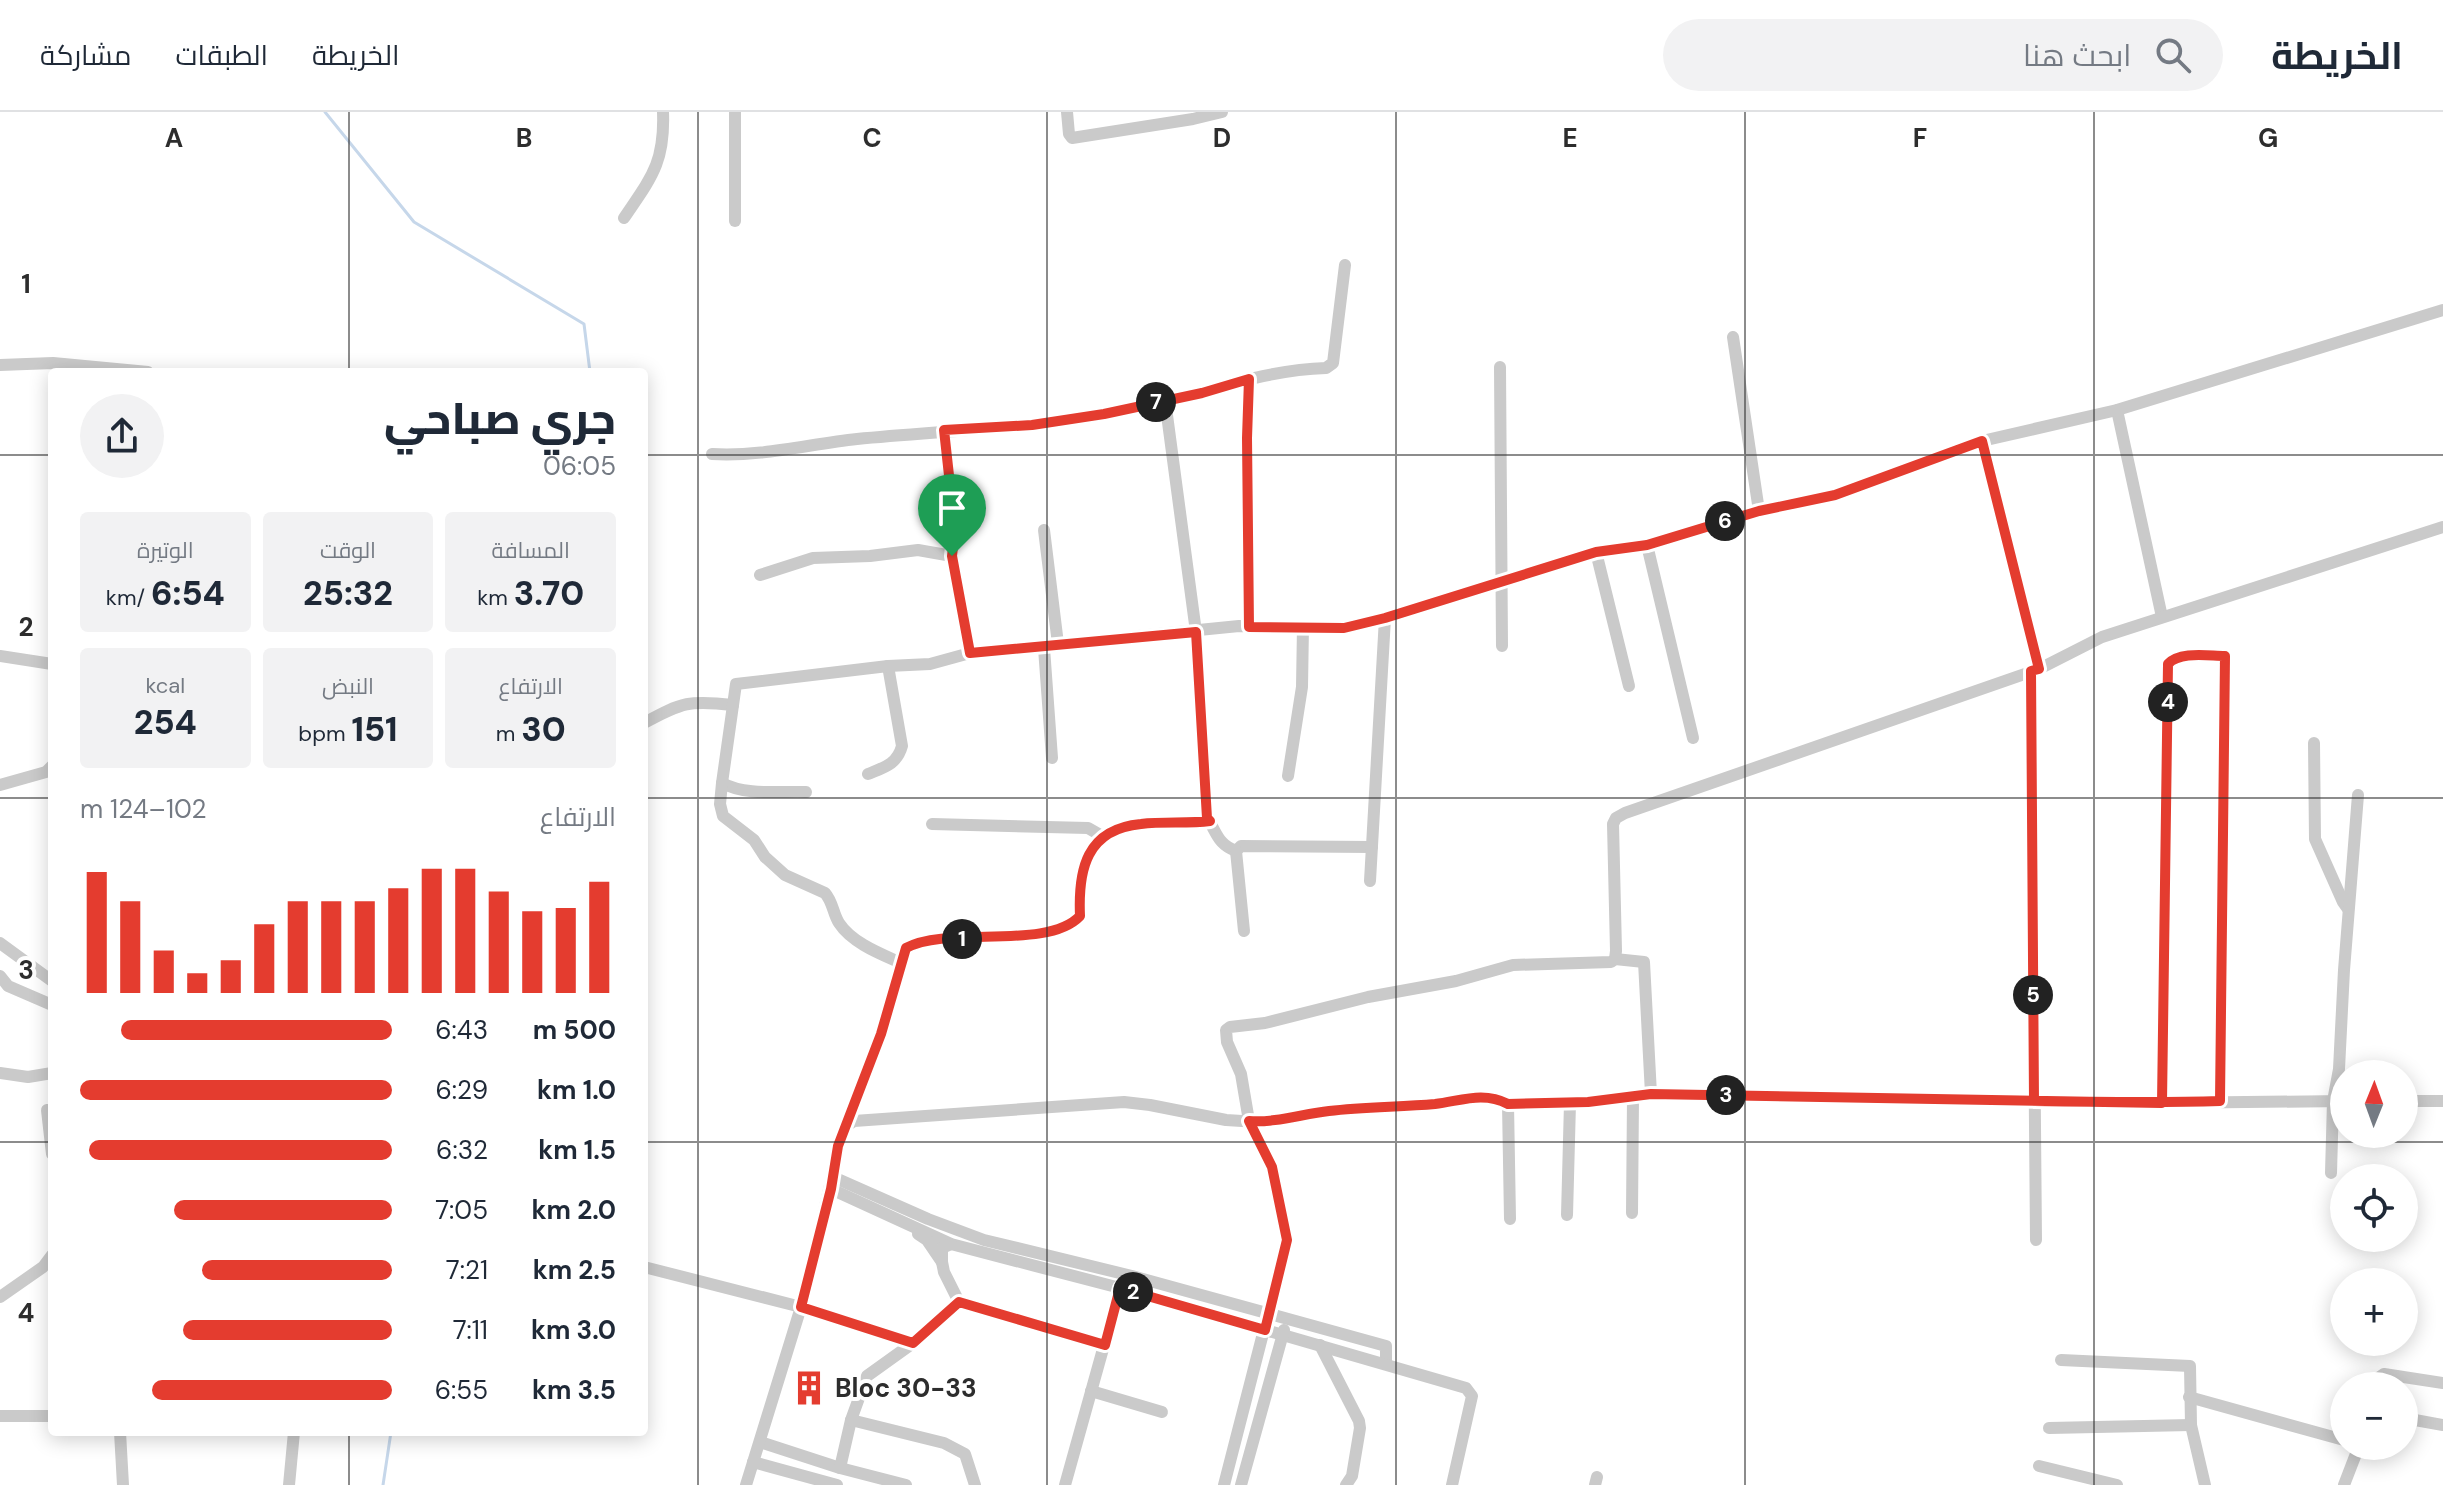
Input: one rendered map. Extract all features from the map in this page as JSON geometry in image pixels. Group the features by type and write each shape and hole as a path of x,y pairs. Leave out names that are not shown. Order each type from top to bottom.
{"street":[{"path":"624,218 658,166 663,148 663,112"},
{"path":"735,112 735,221"},
{"path":"1067,112 1072,138 1222,112"},
{"path":"712,454 768,452 836,441 1032,425 1139,408 1267,373 1326,368 1333,363 1345,265"},
{"path":"901,963 874,951 846,931 838,922 825,893 785,875 765,857 754,840 723,816 720,804 722,783 736,684 930,664 970,653 1044,648 1058,644 1249,627 1344,628 1596,552 1647,545 1759,511 1835,495 1982,441 2117,410 2443,310"},
{"path":"1733,337 1759,511"},
{"path":"0,365 53,363 106,368"},
{"path":"1500,367 1502,646"},
{"path":"1249,379 1249,627"},
{"path":"1165,400 1196,632 1207,818 1215,835 1236,851 1244,931"},
{"path":"2117,410 2162,617"},
{"path":"944,430 955,530 952,556 970,653"},
{"path":"1982,441 2035,670 2036,1240"},
{"path":"1615,959 1613,824 1616,818 2035,670 2102,637 2443,527"},
{"path":"1044,530 1058,644"},
{"path":"1647,545 1693,738"},
{"path":"760,575 813,558 918,550 952,556"},
{"path":"1596,552 1629,686"},
{"path":"1370,881 1385,618"},
{"path":"1288,776 1302,687 1303,626"},
{"path":"1044,648 1052,758"},
{"path":"0,656 48,663"},
{"path":"2162,1103 2168,664 2180,657 2225,656 2220,1101"},
{"path":"868,774 893,764 902,746 888,666"},
{"path":"648,721 676,705 705,702 733,705"},
{"path":"2314,743 2315,839 2348,909"},
{"path":"0,785 36,776 48,768"},
{"path":"722,783 748,791 806,792"},
{"path":"2340,1060 2348,909 2358,795"},
{"path":"746,1485 801,1307 844,1127 881,1034 906,948 1032,933 1074,923 1080,916 1080,882 1094,844 1102,836 1138,824 1210,821"},
{"path":"932,824 1088,828 1102,836"},
{"path":"1236,851 1241,846 1372,847"},
{"path":"0,943 48,978"},
{"path":"1224,1485 1287,1240 1272,1167 1249,1121 1241,1074 1227,1042 1226,1030 1368,997 1456,981 1513,965 1611,962 1615,959 1644,962 1651,1094"},
{"path":"0,976 8,986 48,1003"},
{"path":"0,1073 28,1077 48,1074"},
{"path":"844,1127 854,1121 1124,1102 1226,1120 1249,1121 1279,1120 1308,1113 1364,1107 1436,1104 1476,1097 1496,1098 1508,1104 1570,1103 1651,1094 2162,1103 2330,1101"},
{"path":"1632,1213 1633,1098"},
{"path":"2418,1101 2443,1101"},
{"path":"1567,1215 1570,1103"},
{"path":"1508,1104 1510,1219"},
{"path":"47,1110 48,1119"},
{"path":"832,1183 984,1240 1386,1346 1386,1363"},
{"path":"832,1183 927,1240 942,1262"},
{"path":"895,1219 951,1244 1120,1288 1466,1388 1472,1396 1452,1485"},
{"path":"951,1244 942,1248 942,1262 959,1302 1105,1345"},
{"path":"0,1297 48,1260"},
{"path":"648,1268 801,1307 913,1343"},
{"path":"1065,1485 1120,1288"},
{"path":"840,1468 851,1420 867,1376 913,1343 959,1302"},
{"path":"1241,1485 1287,1319"},
{"path":"1320,1345 1359,1421 1352,1476 1346,1485"},
{"path":"2061,1360 2190,1366 2191,1425 2205,1485"},
{"path":"2418,1379 2443,1383"},
{"path":"1091,1391 1162,1412"},
{"path":"2189,1397 2330,1436"},
{"path":"0,1416 48,1416"},
{"path":"851,1420 944,1443 965,1454 975,1485"},
{"path":"2418,1421 2443,1425"},
{"path":"2049,1428 2191,1425"},
{"path":"120,1436 123,1485"},
{"path":"289,1485 294,1436"},
{"path":"760,1442 906,1485"},
{"path":"2344,1485 2354,1460"},
{"path":"753,1462 837,1485"},
{"path":"2039,1466 2117,1485"}],"waterway":[{"path":"325,112 414,222 584,324 590,368"},
{"path":"383,1485 390,1436"}],"place":[{"name":"Bloc 30-33","path":"809,1388"}],"route":[{"path":"952,556 955,530 944,430 1032,425 1104,414 1202,393 1249,379 1249,627 1344,628 1385,618 1596,552 1647,545 1759,511 1835,495 1982,441 2039,669 2031,671 2034,1101 2098,1102 2162,1103 2220,1101 2225,656 2180,657 2168,664 2162,1103 2034,1101 1651,1094 1588,1102 1508,1104 1496,1098 1476,1097 1436,1104 1364,1107 1308,1113 1279,1120 1249,1121 1272,1167 1287,1240 1265,1330 1120,1288 1105,1345 959,1302 913,1343 801,1307 831,1189 838,1146 881,1034 906,948 945,940 1032,933 1065,927 1080,916 1080,882 1094,844 1102,836 1138,824 1210,821 1207,818 1196,632 970,653 952,556"}]}
